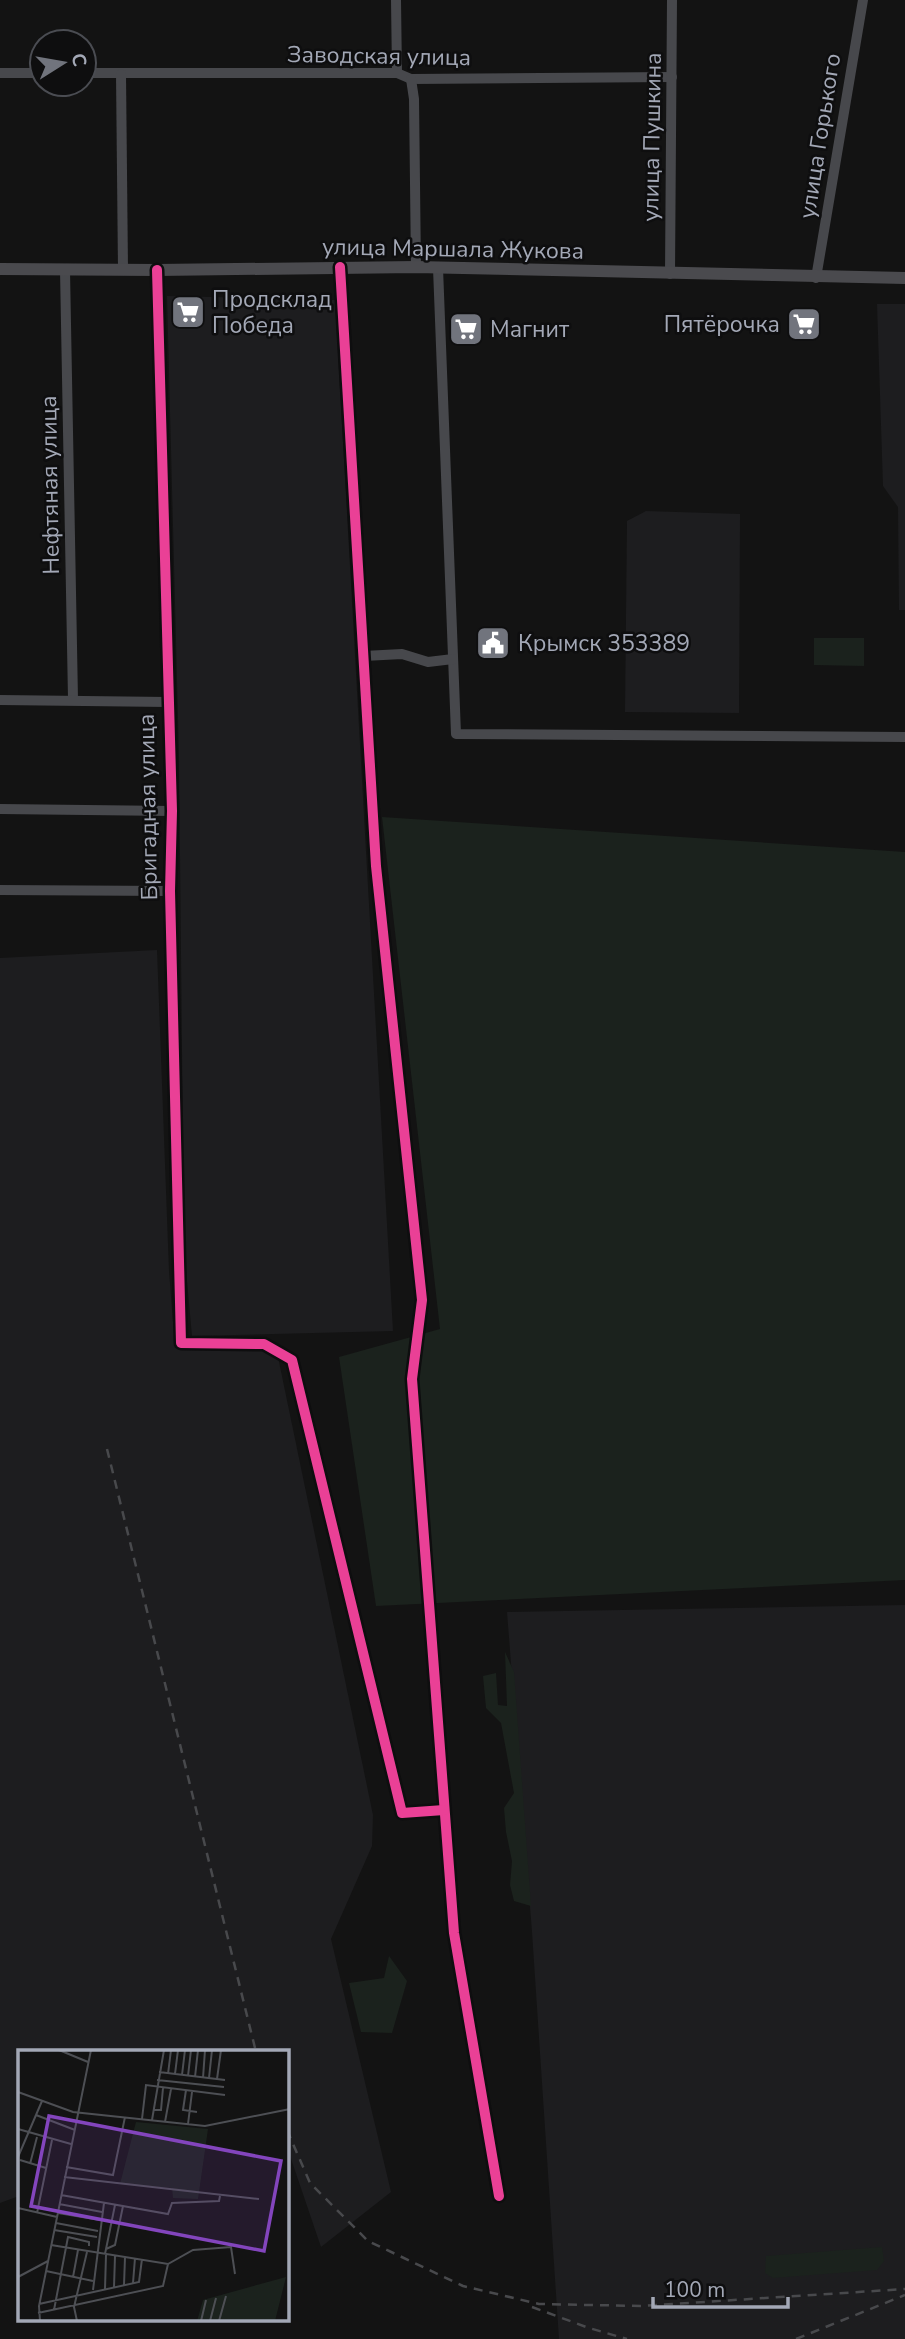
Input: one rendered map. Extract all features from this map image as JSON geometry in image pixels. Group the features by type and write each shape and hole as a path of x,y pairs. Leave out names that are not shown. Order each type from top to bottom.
{"main road":[{"name":"улица Маршала Жукова","path":"0,269 157,271 415,267 905,278"}],"street":[{"path":"396,0 397,73"},
{"name":"улица Пушкина","path":"670,274 672,0"},
{"name":"улица Горького","path":"816,278 863,0"},
{"path":"0,73 28,73"},
{"name":"Заводская улица","path":"98,74 397,73 411,79 672,77"},
{"path":"121,74 123,270"},
{"path":"411,79 414,99 415,267"},
{"path":"340,267 376,866 422,1300 412,1379 454,1933 499,2196"},
{"path":"438,268 456,734 905,737"},
{"name":"Нефтяная улица","path":"65,270 73,699"},
{"name":"Бригадная улица","path":"157,271 172,811 170,891 181,1343 264,1344 292,1360 402,1813 444,1810"},
{"path":"363,656 402,654 428,662 453,659"},
{"path":"0,700 168,702"},
{"path":"0,809 172,811"},
{"path":"0,890 170,891"}],"shaded area":[{"path":"167,296 335,300 393,1331 192,1336 184,1248 179,757"},
{"path":"877,304 905,304 905,610 899,610 898,507 883,486"},
{"path":"646,511 740,514 739,713 625,712 627,521"},
{"path":"814,638 864,638 864,666 814,665"},
{"path":"382,817 905,852 905,1580 376,1606 339,1357 440,1329"},
{"path":"157,950 169,1271 175,1348 250,1346 278,1357 373,1815 372,1846 331,1939 391,2192 321,2247 289,2153 289,2050 18,2050 18,2196 0,2203 0,958"},
{"path":"905,1605 905,2339 559,2339 532,1932 507,1612"},
{"path":"505,1652 514,1672 531,1906 514,1901 510,1885 512,1861 504,1808 514,1793 501,1723 486,1708 483,1676 496,1673 498,1705 507,1706"},
{"path":"389,1956 407,1981 392,2033 361,2032 349,1983 384,1978"},
{"path":"882,2247 884,2261 877,2270 773,2278 765,2273 766,2256"}],"railway":[{"path":"107,1449 256,2050"},
{"path":"289,2135 310,2183 368,2241 463,2286 539,2304 641,2306 905,2289"},
{"path":"796,2339 905,2295"},
{"path":"532,2307 627,2339"}],"cycle path":[{"path":"340,267 376,866 422,1300 412,1379 454,1933 499,2196"},
{"path":"157,270 172,811 170,891 181,1343 264,1344 292,1360 402,1813 444,1810"}],"place":[{"name":"Продсклад Победа","path":"188,312"},
{"name":"Пятёрочка","path":"804,324"},
{"name":"Магнит","path":"466,329"},
{"name":"Крымск 353389","path":"493,643"}]}
